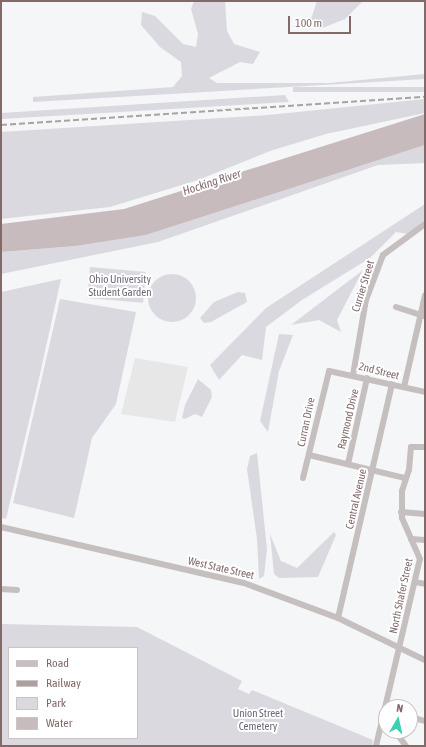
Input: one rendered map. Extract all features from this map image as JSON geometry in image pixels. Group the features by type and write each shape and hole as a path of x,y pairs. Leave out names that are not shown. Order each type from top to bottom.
{"street":[{"name":"Currier Street","path":"353,374 366,302 383,255 425,224"},
{"path":"404,387 423,316 425,296"},
{"path":"396,307 423,316"},
{"name":"2nd Street","path":"328,371 353,374 425,392"},
{"name":"Curran Drive","path":"303,478 328,371"},
{"name":"Raymond Drive","path":"348,464 367,378"},
{"name":"Central Avenue","path":"338,618 392,384"},
{"name":"North Shafer Street","path":"388,699 420,559 401,512 405,478 411,448 416,445 425,447"},
{"path":"309,455 405,478"},
{"path":"401,512 425,514"},
{"name":"West State Street","path":"1,527 244,583 338,618 400,646 425,660"},
{"path":"411,539 425,540"},
{"path":"415,582 425,584"},
{"path":"1,589 17,590"}],"shaded area":[{"path":"135,358 188,367 175,422 121,414"}],"green space":[{"path":"194,1 225,1 227,31 234,44 260,52 253,64 240,62 209,78 217,83 329,83 425,74 425,79 33,102 33,97 173,87 182,76 181,62 160,47 141,25 142,12 155,16 183,44 196,47 198,34 191,9"},
{"path":"317,1 363,1 345,19 320,29 310,22"},
{"path":"293,87 425,87 425,92 293,92"},
{"path":"285,95 289,102 1,119 1,113"},
{"path":"425,99 425,113 326,134 270,151 198,180 110,207 1,219 1,132 268,115"},
{"path":"425,145 425,163 378,165 158,242 1,274 1,252 76,246 146,235"},
{"path":"425,204 425,221 408,234 396,232 370,258 302,300 266,327 262,360 242,355 219,380 210,365 266,308"},
{"name":"Ohio University Student Garden","path":"90,267 146,272 143,303 87,298"},
{"path":"363,270 337,320 341,332 319,320 291,325"},
{"name":"Ohio University Student Garden","path":"172,274 181,276 189,281 194,289 196,298 194,307 189,315 181,320 172,322 163,320 155,315 150,307 148,298 150,289 155,281 163,276"},
{"path":"61,279 6,519 1,518 1,292"},
{"path":"238,292 245,293 247,302 211,322 204,323 200,318 214,302"},
{"path":"60,299 136,312 116,404 92,438 74,518 13,503"},
{"path":"279,334 293,335 279,371 268,432 260,421"},
{"path":"198,379 211,390 212,397 202,417 195,414 185,419 182,418 185,405"},
{"path":"257,453 267,549 264,576 259,579 257,539 247,469 250,456"},
{"path":"334,532 336,535 318,577 279,578 274,574 270,534 281,561 297,568"},
{"name":"Union Street Cemetery","path":"1,624 137,627 242,681 238,689 249,694 252,690 373,740 372,746 1,746"}],"water":[{"name":"Hocking River","path":"425,114 425,145 146,235 76,246 1,252 1,224 124,209"}],"railway":[{"path":"1,125 425,97"}]}
